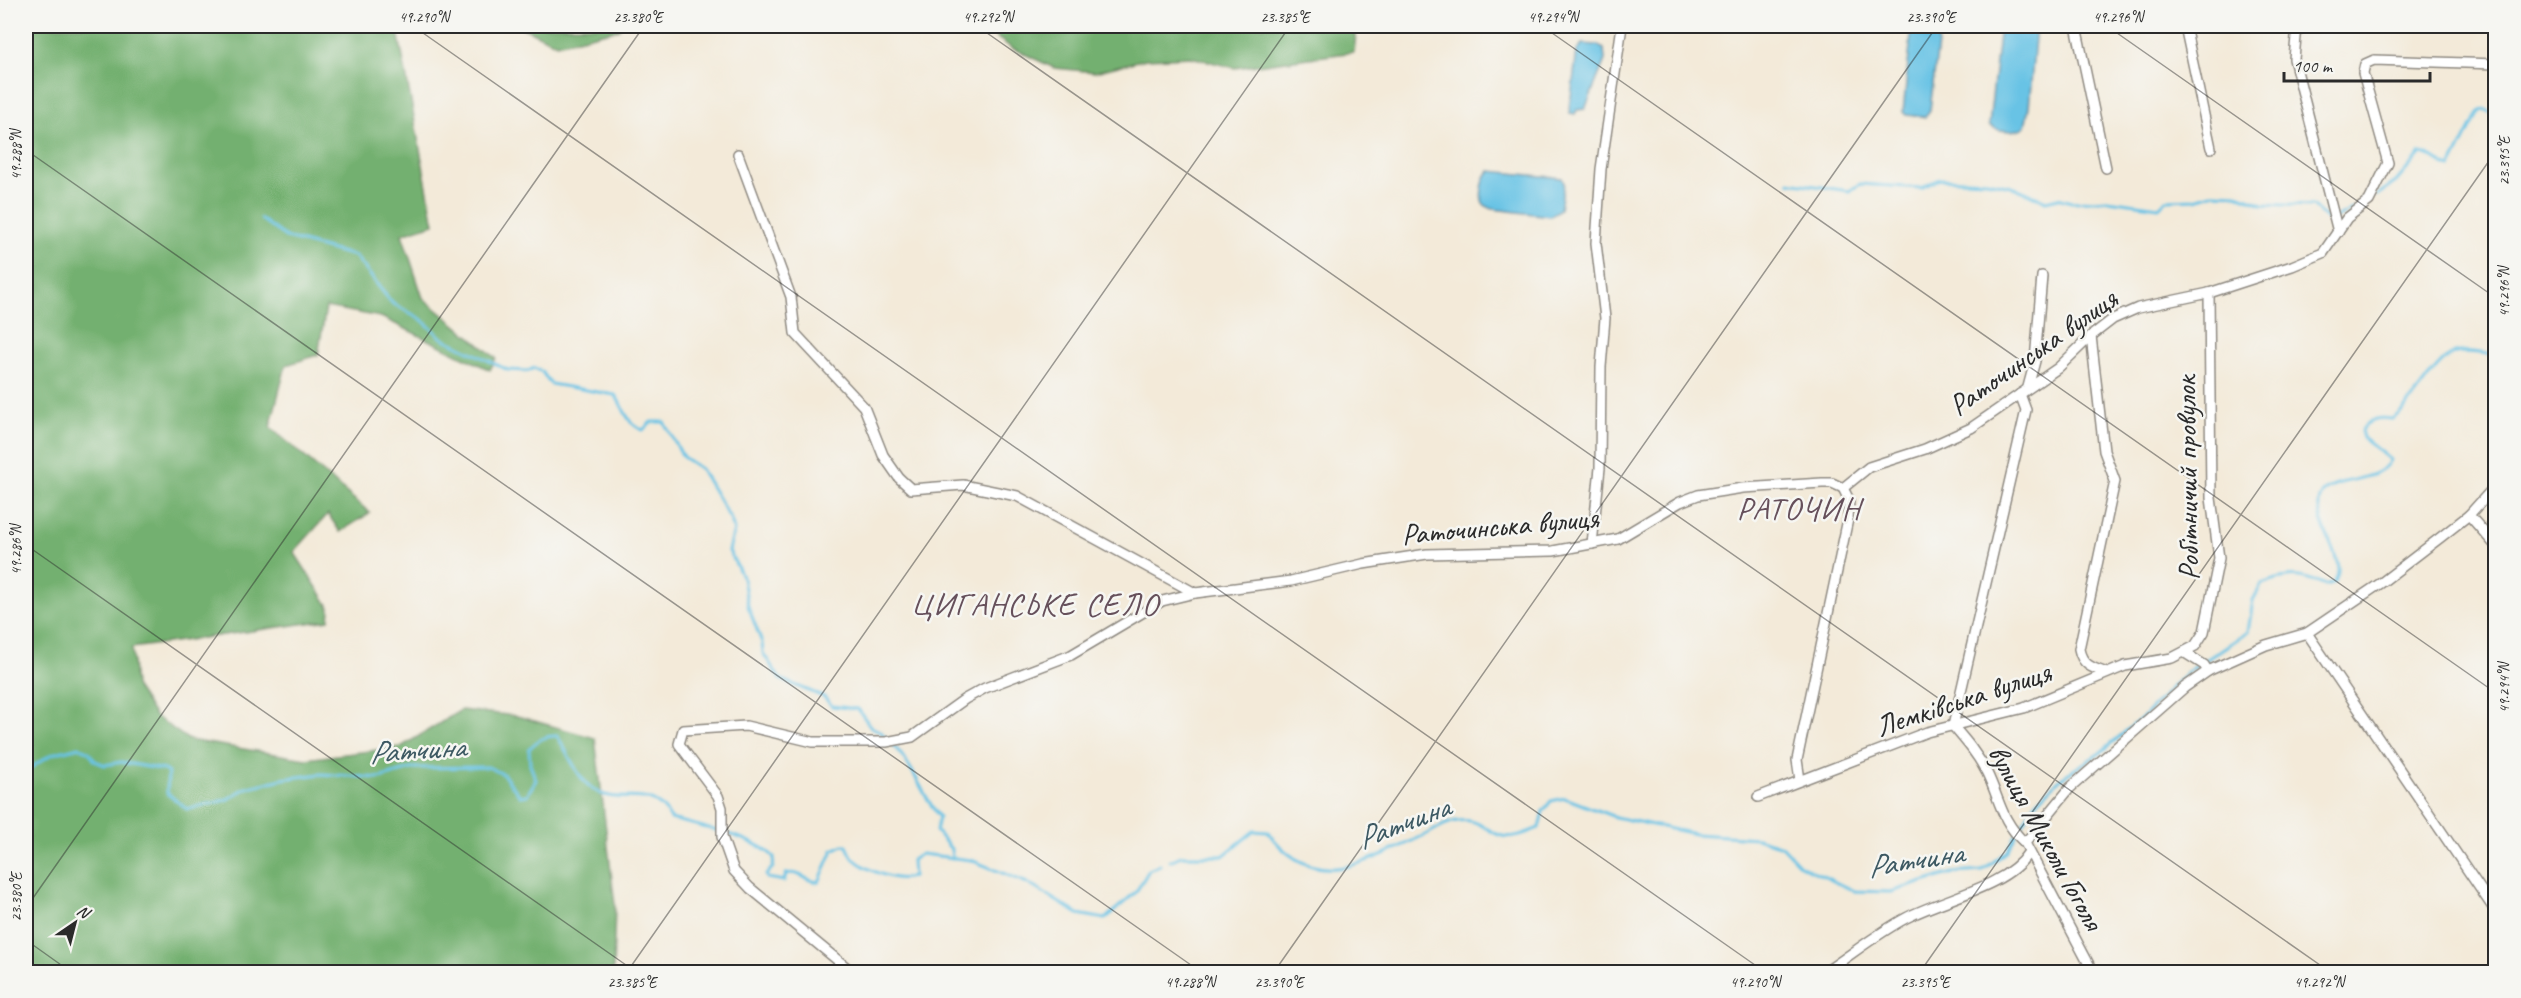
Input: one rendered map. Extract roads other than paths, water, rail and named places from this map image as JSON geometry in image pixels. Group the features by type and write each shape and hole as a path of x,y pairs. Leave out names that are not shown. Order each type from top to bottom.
{"street":[{"path":"1592,544 1600,468 1601,367 1605,318 1596,243 1601,169 1622,26"},
{"path":"2076,26 2106,168"},
{"path":"2185,26 2211,148"},
{"path":"2297,26 2294,59 2338,232"},
{"name":"Раточинська вулиця","path":"852,972 750,888 734,871 722,837 722,808 704,775 678,744 683,730 746,726 813,742 886,742 912,737 965,699 985,688 1071,655 1162,601 1195,592 1291,581 1363,564 1427,554 1553,551 1617,539 1680,502 1698,495 1743,488 1822,483 1843,488 1869,467 1925,448 1971,428 2058,368 2091,336 2113,319 2138,308 2209,293 2323,253 2347,218 2369,201 2388,163 2363,73 2365,64 2374,60 2496,64"},
{"path":"738,154 791,297 795,333 864,407 883,455 899,478 911,489 963,485 1017,496 1195,592"},
{"path":"2028,387 2035,362 2042,276"},
{"name":"Робітничий провулок","path":"2185,653 2195,646 2204,632 2219,558 2211,498 2209,293"},
{"path":"2091,336 2104,451 2115,481 2079,649 2081,660 2090,667 2107,674"},
{"path":"1953,726 2026,410 2020,394"},
{"path":"2021,840 2070,788 2206,668 2266,645 2307,633 2381,583 2469,515 2496,485"},
{"path":"1800,780 1797,760 1848,519 1849,500 1843,488"},
{"path":"2469,515 2496,546"},
{"path":"2307,633 2496,912"},
{"path":"2185,653 2206,668"},
{"name":"Лемківська вулиця","path":"1758,796 1927,732 2024,708 2125,666 2172,658 2185,653"},
{"name":"вулиця Миколи Гоголя","path":"1953,726 1977,755 2009,826 2021,840 2093,972"},
{"path":"1825,972 1904,919 1934,904 1988,884 2014,867 2028,853"}],"water":[{"path":"1912,26 1940,26 1930,110 1925,117 1906,115 1903,112"},
{"path":"2000,26 2036,26 2029,107 2025,126 2012,131 1997,129 1989,125"},
{"path":"1582,44 1597,45 1604,49 1605,60 1585,109 1577,110 1575,114 1569,113 1577,51"},
{"path":"1490,171 1562,178 1564,182 1560,209 1550,216 1493,209 1484,205 1482,186"}],"waterway":[{"path":"2377,195 2396,182 2421,153 2451,167 2479,112 2484,109 2496,116"},
{"path":"1789,182 1849,191 1860,184 1921,188 1940,179 1987,181 2011,186 2046,201 2058,198 2072,202 2108,200 2159,207 2166,200 2195,199 2215,193 2237,194 2263,204 2313,206 2327,219 2338,217 2352,209"},
{"path":"261,219 287,238 355,256 392,303 421,319 442,338 508,370 528,371 534,368 542,372 551,384 615,395 629,420 643,430 651,422 664,422 683,457 701,469 731,520 734,530 729,551 743,578 748,606 762,643 763,653 780,679 824,697 832,706 858,709 871,727 880,731 887,739"},
{"name":"Ратчина","path":"1170,861 1181,856 1223,856 1254,831 1268,832 1286,852 1305,863 1324,868 1343,867 1384,854 1453,822 1464,820 1475,822 1504,836 1524,834 1539,828 1543,811 1551,801 1565,798 1615,817 1695,834 1757,838 1782,846 1800,865 1854,891 1891,892 1953,873 1982,871 2006,852 2034,805 2061,778 2100,753 2143,717 2186,673 2248,632 2253,600 2262,584 2287,577 2301,577 2326,585 2335,582 2338,568 2336,557 2321,521 2320,498 2327,489 2375,473 2390,460 2363,438 2361,431 2371,421 2378,418 2392,419 2408,404 2437,367 2453,354 2468,352 2496,355"},
{"name":"Ратчина","path":"26,771 52,754 79,747 89,752 95,761 105,765 121,762 164,770 168,773 167,793 187,809 226,800 246,788 282,779 321,774 379,778 414,768 488,767 503,774 520,796 527,795 536,780 530,765 529,749 542,739 557,736 577,771 593,789 614,797 644,798 654,801 671,819 726,833 753,843 774,857 773,867 766,875 767,878 784,881 786,874 791,873 819,882 833,850 843,845 847,846 854,859 866,867 891,877 913,876 912,860 921,854 971,860 1027,883 1078,914 1105,919 1136,892 1149,870 1160,865"},
{"path":"892,744 912,770 939,817 936,831 951,849 952,858"}],"district":[{"name":"РАТОЧИН","path":"1799,508"},
{"name":"ЦИГАНСЬКЕ СЕЛО","path":"1035,604"}]}
